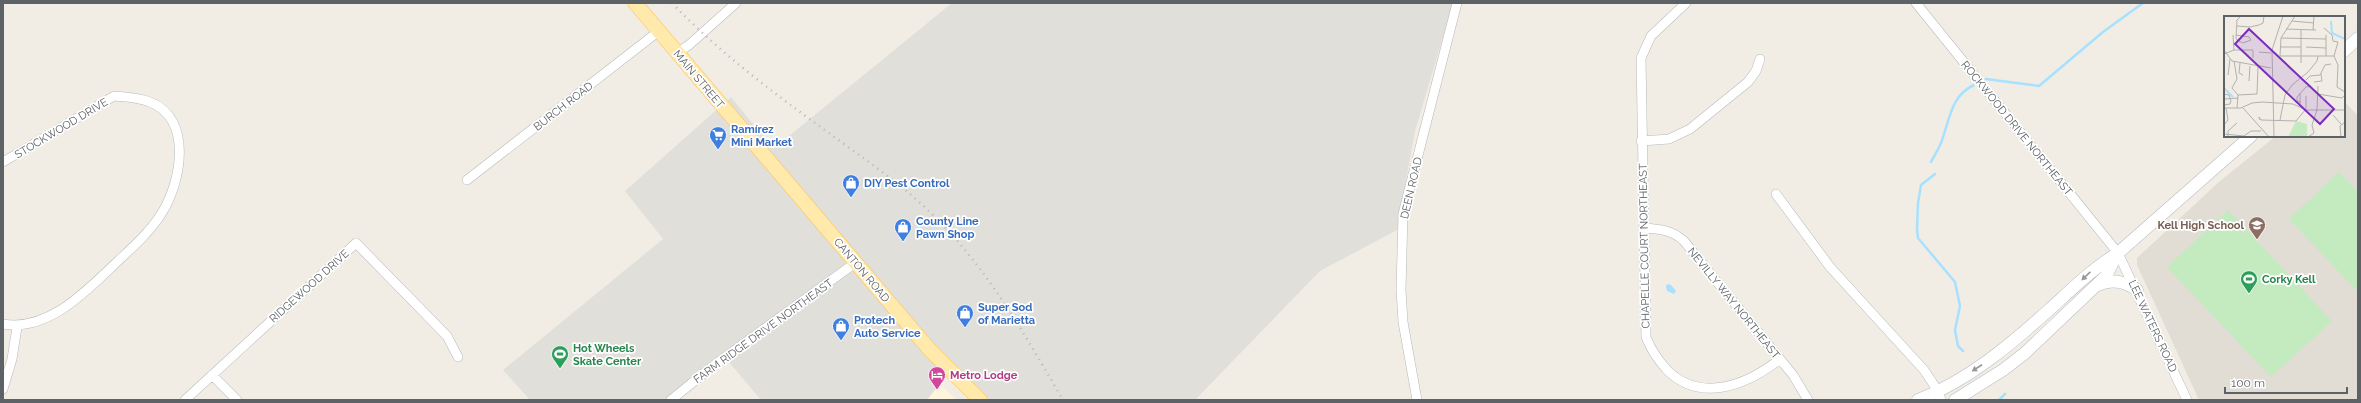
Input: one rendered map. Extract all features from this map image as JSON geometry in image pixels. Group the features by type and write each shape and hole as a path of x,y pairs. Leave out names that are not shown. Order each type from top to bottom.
{"main road":[{"name":"MAIN STREET","path":"635,3 763,155"},
{"name":"CANTON ROAD","path":"763,155 930,350 980,400"}],"street":[{"path":"677,53 689,45 736,3"},
{"name":"DEEN ROAD","path":"1417,400 1403,322 1401,290 1404,214 1456,3"},
{"name":"CHAPELLE COURT NORTHEAST","path":"1686,3 1651,36 1641,58 1641,141 1646,337 1655,356 1672,377 1689,390 1707,393 1717,392 1750,378 1780,359"},
{"name":"ROCKWOOD DRIVE NORTHEAST","path":"1919,4 2118,253"},
{"name":"BURCH ROAD","path":"467,180 659,31"},
{"path":"2345,50 2358,38"},
{"path":"1641,141 1669,139 1690,129 1748,82 1756,71 1760,59"},
{"name":"STOCKWOOD DRIVE","path":"3,162 114,96 133,97 151,102 164,112 173,124 180,147 179,167 168,201 147,234 76,300 40,321 17,327 3,324"},
{"path":"1918,400 1939,396 1994,357 2050,309 2096,266 2118,253 2250,137"},
{"path":"1776,194 1830,267 1924,370 1939,396"},
{"name":"NEVILLY WAY NORTHEAST","path":"1643,228 1672,232 1684,241 1780,359 1808,400"},
{"name":"RIDGEWOOD DRIVE","path":"185,400 356,243 447,336 458,357"},
{"path":"1955,400 1998,374 2024,353 2106,276 2118,253"},
{"name":"LEE WATERS ROAD","path":"2118,253 2137,290 2187,400"},
{"name":"FARM RIDGE DRIVE NORTHEAST","path":"671,400 713,366 855,263"},
{"path":"2096,286 2112,281 2129,285 2137,290"},
{"path":"3,389 12,359 17,327"},
{"path":"212,375 237,400"}],"shaded area":[{"path":"952,3 1453,3 1415,131 1397,230 1320,271 1195,400 982,400 949,372 927,400 761,400 723,355 698,371 665,400 530,400 503,370 663,239 625,191 731,97 773,149"},
{"name":"Kell High School","path":"2345,102 2358,116 2358,400 2199,400 2137,265 2137,258 2220,181 2275,137 2345,137"},
{"name":"Metro Lodge","path":"935,380 957,400 920,400"}],"green space":[{"path":"2339,172 2358,192 2358,292 2289,219"},
{"name":"Corky Kell","path":"2228,210 2332,321 2271,377 2167,267"}],"water":[{"path":"1667,284 1671,285 1676,291 1674,294 1667,291"}],"waterway":[{"path":"1986,79 2039,86 2103,32 2143,3"},
{"path":"1931,162 1941,144 1950,114 1956,101 1967,89 1974,85"},
{"path":"1935,174 1921,185 1918,203 1918,238 1955,282 1960,306 1955,330 1958,346 1963,351"},
{"path":"1999,400 2005,394"}],"railway":[{"path":"672,3 729,57 791,105 888,176 939,221 975,262 991,284 1021,329 1063,400"}],"place":[{"name":"Ramírez Mini Market","path":"718,150"},
{"name":"DIY Pest Control","path":"851,198"},
{"name":"Kell High School","path":"2257,240"},
{"name":"County Line Pawn Shop","path":"903,242"},
{"name":"Corky Kell","path":"2249,294"},
{"name":"Super Sod of Marietta","path":"965,328"},
{"name":"Protech Auto Service","path":"841,341"},
{"name":"Hot Wheels Skate Center","path":"560,369"},
{"name":"Metro Lodge","path":"937,390"}]}
